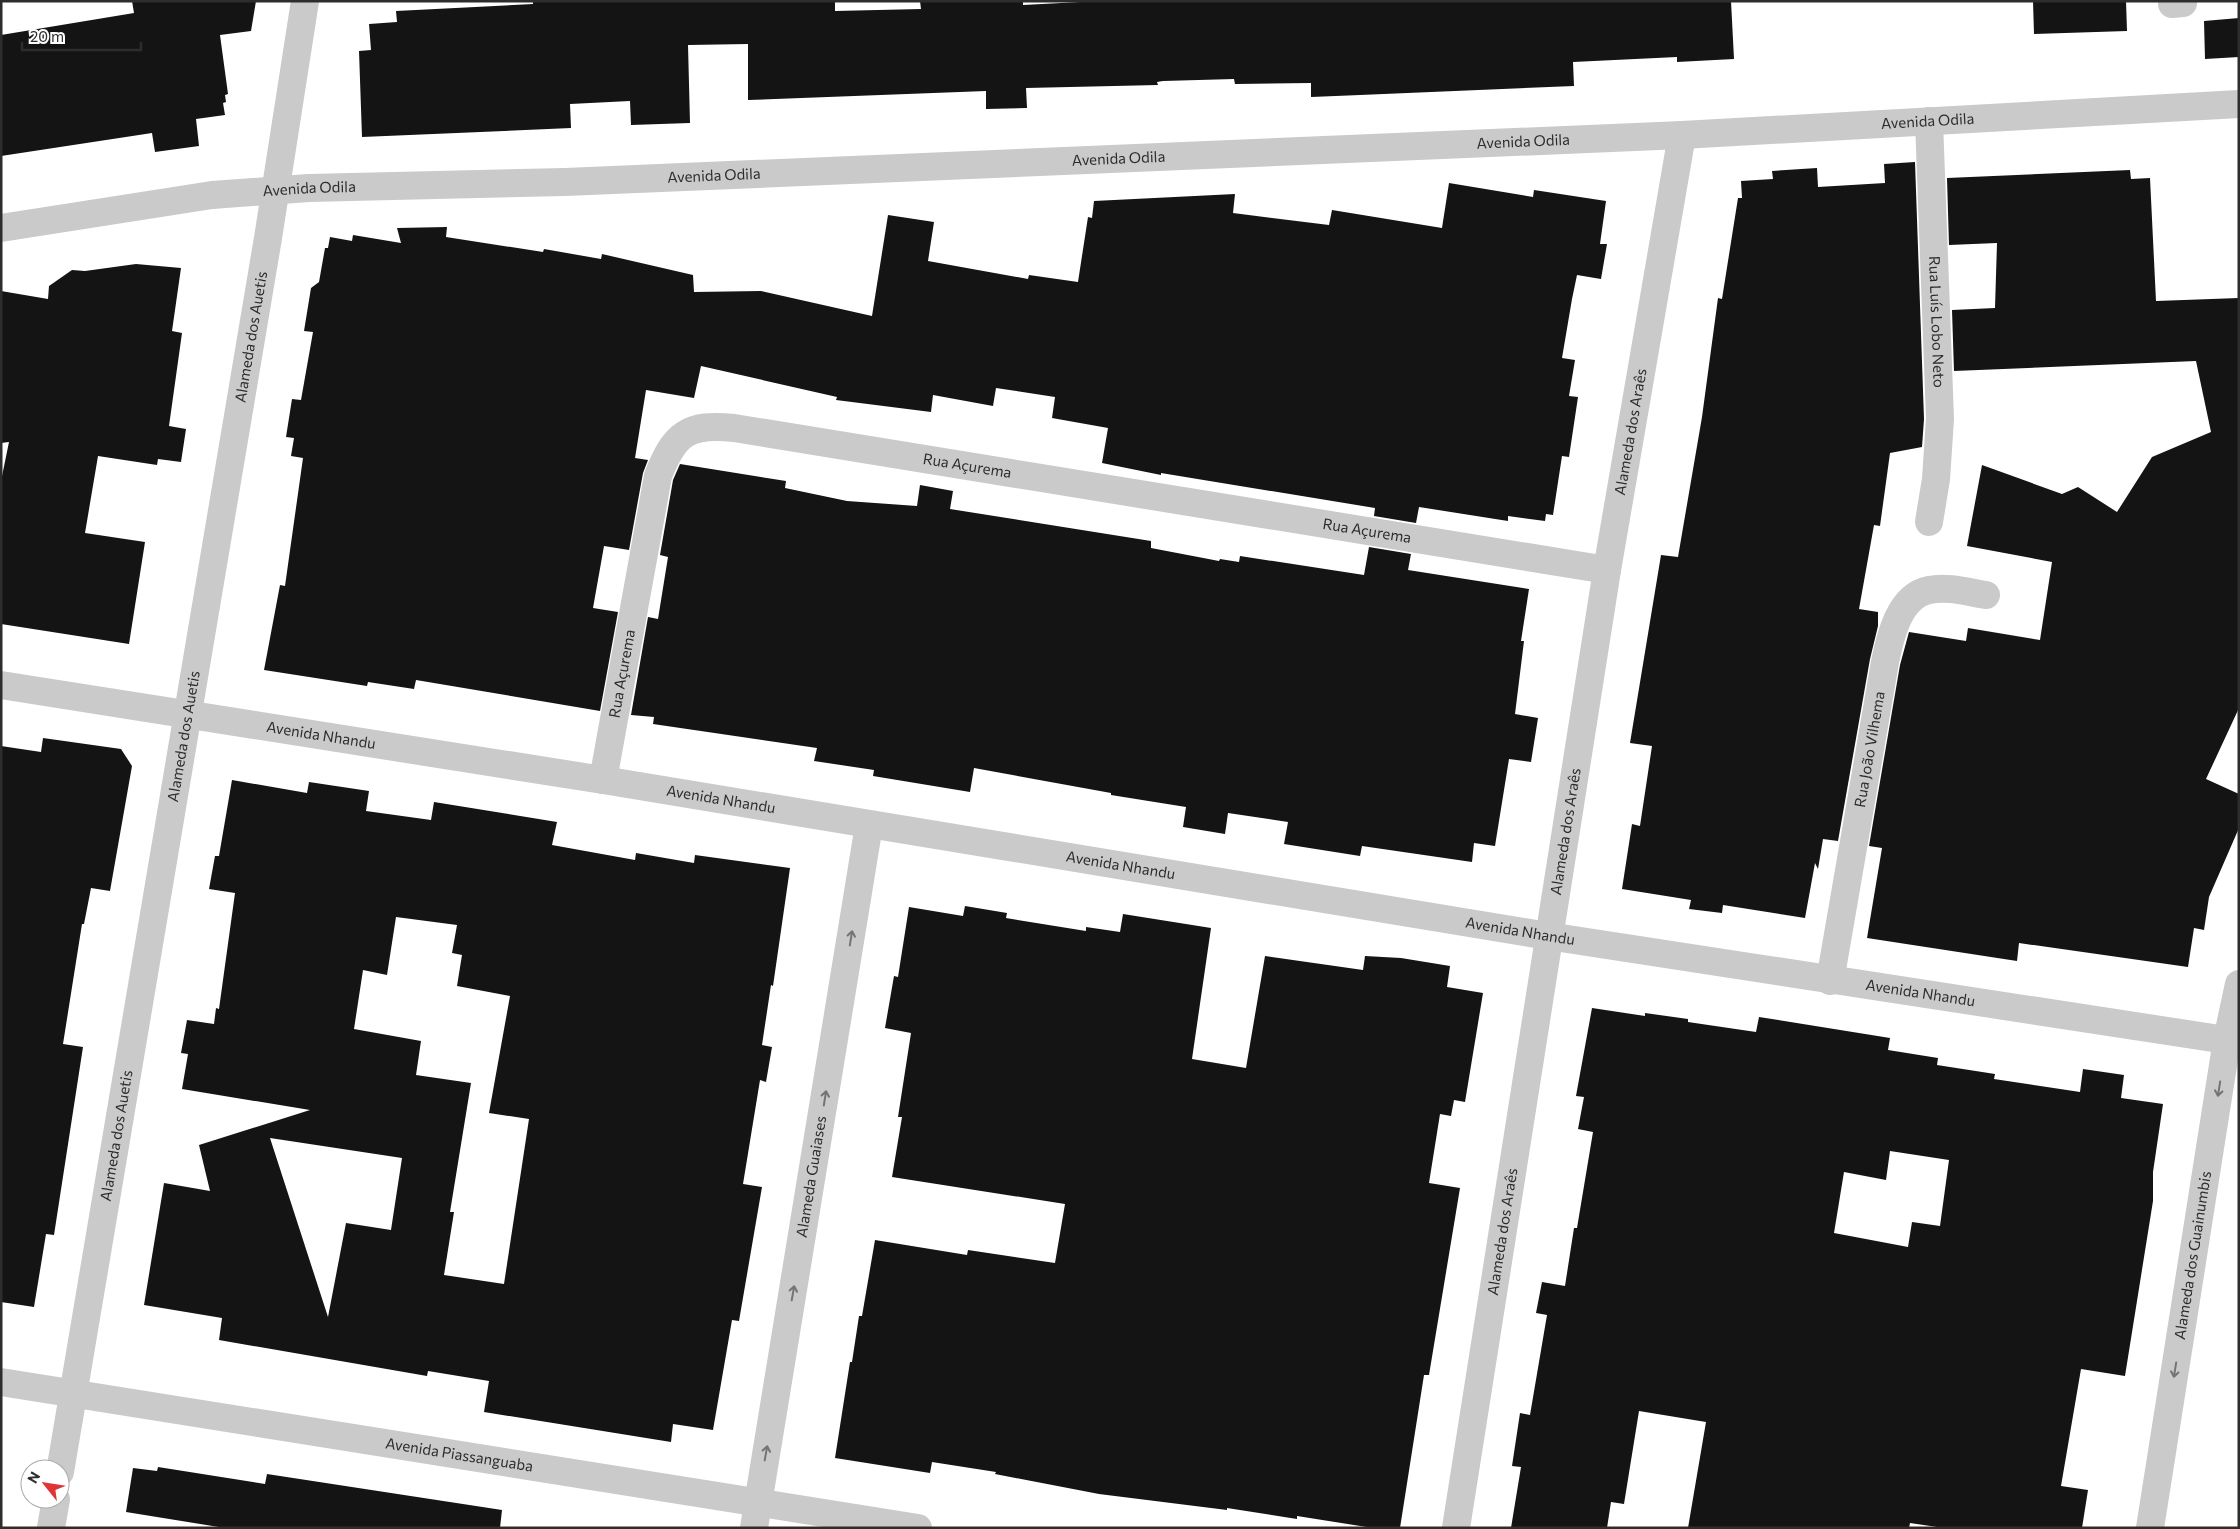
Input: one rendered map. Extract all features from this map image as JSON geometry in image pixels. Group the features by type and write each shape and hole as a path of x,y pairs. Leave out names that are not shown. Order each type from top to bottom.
{"street":[{"name":"Alameda dos Auetis","path":"62,1459 276,190 304,1"},
{"name":"Avenida Odila","path":"1,228 212,195 276,190 584,181 1682,136 2239,104"},
{"name":"Rua Luís Lobo Neto","path":"1929,121 1940,419 1936,479 1929,522"},
{"name":"Alameda dos Araês","path":"1456,1528 1607,570 1682,136"},
{"name":"Rua Açurema","path":"603,780 658,476 670,448 678,438 689,430 700,427 734,428 1607,570"},
{"name":"Rua João Vilhema","path":"1830,981 1885,662 1894,627 1906,606 1916,596 1928,590 1947,589 1986,595"},
{"name":"Avenida Nhandu","path":"1,685 603,780 1830,981 2233,1041"},
{"name":"Alameda Guaiases","path":"754,1528 869,825"},
{"name":"Alameda dos Guainumbis","path":"2150,1528 2233,1041 2239,984"},
{"name":"Avenida Piassanguaba","path":"1,1382 758,1501 918,1528"},
{"path":"51,1528 54,1509"}],"building":[{"path":"132,1 256,1 251,31 220,35 228,94 225,95 226,102 223,103 225,115 196,119 199,146 155,152 152,133 1,156 1,35 134,13"},
{"path":"533,1 835,1 835,11 921,9 920,1 1023,1 1023,5 1099,1 1731,1 1734,59 1677,62 1677,57 1573,62 1574,86 1360,95 1311,97 1311,83 1235,84 1234,79 1163,81 1157,82 1158,85 1026,88 1027,108 986,109 986,91 748,100 748,44 688,45 690,123 631,125 630,101 570,104 571,128 362,137 359,51 371,50 369,24 397,22 396,11 533,4"},
{"path":"2033,1 2126,1 2127,31 2034,34"},
{"path":"2239,18 2239,57 2205,59 2204,21"},
{"path":"1915,162 1924,419 1922,447 1890,453 1880,526 1874,525 1859,609 1878,612 1878,626 1870,659 1838,841 1823,839 1818,869 1815,863 1805,918 1723,905 1722,913 1689,909 1691,900 1622,889 1632,824 1640,826 1652,746 1630,743 1661,555 1678,557 1702,417 1718,298 1722,299 1738,198 1742,198 1741,181 1773,179 1772,171 1817,168 1818,187 1885,183 1884,164"},
{"path":"2130,170 2131,179 2150,178 2156,301 2239,298 2239,708 2206,779 2239,794 2239,828 2209,897 2204,930 2194,928 2188,967 2019,943 2017,961 1867,938 1882,848 1869,846 1900,665 1909,632 1966,641 1968,628 2040,640 2052,562 1967,546 1982,465 2062,494 2078,487 2117,512 2152,457 2211,432 2196,361 1954,371 1952,310 1995,308 1997,243 1949,245 1947,178"},
{"path":"1449,183 1533,197 1534,190 1606,201 1600,244 1607,244 1601,279 1577,275 1572,299 1562,358 1575,360 1569,396 1578,397 1569,457 1562,456 1553,515 1546,514 1545,521 1508,516 1508,521 1419,507 1416,523 1374,516 1375,508 1161,473 1161,475 1102,463 1108,428 1052,418 1055,397 996,388 993,406 933,395 931,412 836,400 837,397 701,366 694,398 646,390 635,458 648,460 643,473 629,550 604,546 593,608 618,612 600,711 416,680 414,689 368,682 367,686 264,670 280,585 285,586 303,458 291,456 294,438 286,437 292,399 301,400 313,332 304,331 311,288 319,282 325,248 328,248 330,237 352,241 353,235 401,243 397,228 447,227 446,237 543,252 544,249 601,259 602,254 693,275 694,292 761,291 872,316 888,215 934,222 928,261 1028,279 1029,275 1078,282 1088,217 1092,218 1094,201 1235,194 1233,213 1329,225 1332,210 1442,228"},
{"path":"136,264 181,268 172,331 182,333 169,426 186,429 181,462 158,459 157,465 98,456 85,533 145,542 129,644 1,624 1,481 9,442 1,443 1,291 48,299 49,286 72,270 85,271"},
{"path":"680,464 786,481 785,488 847,501 917,506 920,485 953,491 950,509 1151,541 1151,548 1219,561 1220,559 1239,562 1240,556 1364,575 1369,547 1411,554 1408,570 1529,589 1521,641 1524,641 1515,714 1538,718 1531,762 1509,759 1495,846 1474,843 1472,862 1362,846 1360,856 1284,844 1288,822 1228,813 1225,834 1183,827 1186,807 1111,795 1111,793 974,768 970,792 873,776 874,770 814,761 817,748 653,724 654,717 631,715 648,617 658,619 668,557 660,555 673,480"},
{"path":"43,738 121,749 132,766 110,891 91,888 84,924 82,924 63,1044 83,1047 54,1235 46,1234 34,1307 1,1302 1,746 41,752"},
{"path":"232,780 307,793 309,782 369,791 366,811 431,820 434,802 557,822 552,845 635,860 636,853 694,863 695,855 790,868 773,986 771,985 762,1045 772,1047 766,1082 760,1080 743,1184 762,1187 739,1321 732,1320 713,1430 673,1424 671,1442 484,1412 489,1381 428,1371 427,1376 219,1340 222,1318 144,1305 164,1183 210,1191 199,1145 310,1110 182,1089 188,1054 181,1053 187,1020 214,1024 216,1008 219,1009 235,893 209,889 215,856 219,856","holes":["396,917 457,925 452,953 462,955 457,986 510,996 489,1113 529,1119 504,1284 444,1275 454,1212 450,1212 471,1083 416,1075 421,1041 354,1029 363,970 387,975","270,1138 402,1158 391,1230 346,1223 328,1317"]},
{"path":"965,906 1007,913 1006,918 1086,931 1086,927 1120,932 1123,914 1211,928 1192,1059 1246,1068 1265,956 1363,970 1365,956 1401,958 1450,966 1447,987 1483,993 1465,1102 1454,1100 1451,1116 1440,1114 1429,1183 1460,1188 1429,1375 1424,1375 1400,1528 1373,1528 1297,1516 1297,1519 1227,1508 1227,1510 1099,1494 995,1474 996,1472 932,1462 930,1473 835,1458 850,1362 852,1362 859,1316 862,1316 875,1240 967,1255 968,1250 1055,1263 1065,1204 892,1177 902,1117 898,1117 911,1033 885,1028 894,976 898,977 909,907 963,916"},
{"path":"1592,1008 1645,1016 1645,1013 1688,1019 1688,1022 1756,1032 1759,1017 1890,1038 1888,1050 1938,1058 1937,1065 1995,1074 1994,1079 2080,1092 2083,1069 2124,1075 2121,1098 2163,1104 2153,1172 2153,1201 2125,1376 2081,1369 2061,1486 2088,1490 2082,1528 1944,1528 1910,1523 1909,1528 1688,1528 1706,1422 1639,1411 1624,1504 1611,1502 1607,1528 1511,1528 1521,1467 1512,1466 1520,1413 1530,1415 1547,1315 1536,1313 1542,1282 1565,1286 1574,1228 1577,1228 1593,1132 1578,1129 1584,1097 1576,1096","holes":["1890,1151 1949,1160 1940,1226 1912,1222 1908,1247 1834,1233 1844,1172 1886,1180"]},
{"path":"158,1467 265,1484 267,1474 502,1510 500,1528 225,1528 126,1512 133,1468 157,1471"}]}
